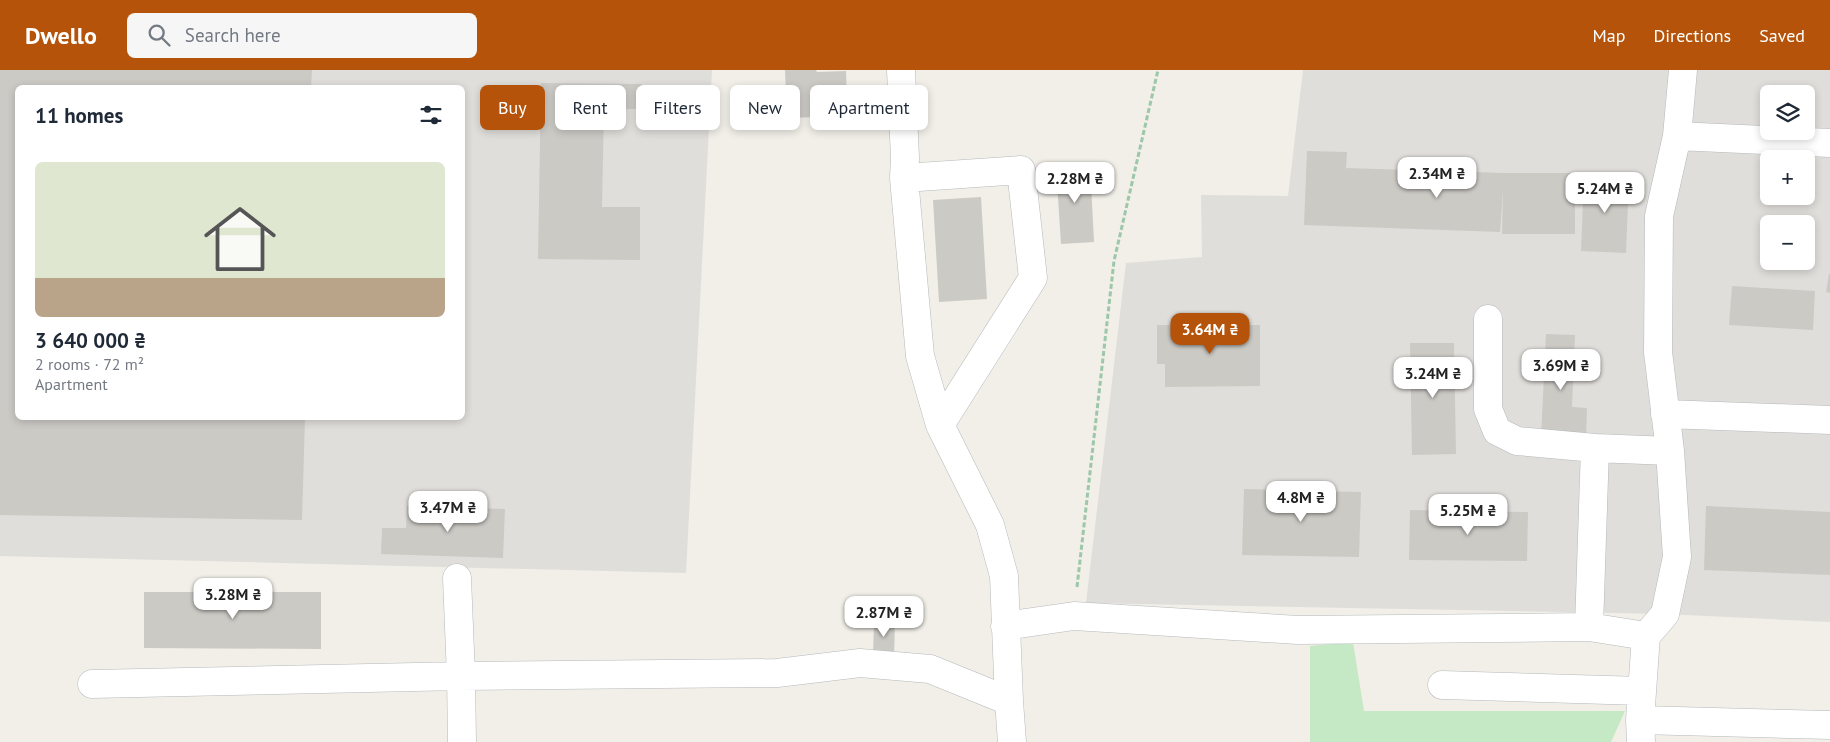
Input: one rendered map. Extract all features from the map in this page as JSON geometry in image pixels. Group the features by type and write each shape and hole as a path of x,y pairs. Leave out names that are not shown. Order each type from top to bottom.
{"lane":[{"path":"900,70 905,158 904,178 920,356 940,425 990,525 1004,576 1012,742"},
{"path":"1683,70 1677,136 1659,216 1658,352 1670,451 1677,556 1665,614 1646,636 1640,731 1830,725"},
{"path":"1677,136 1830,142"},
{"path":"904,178 1021,170 1033,278 940,425"},
{"path":"1488,319 1488,409 1497,431 1517,441 1595,448 1670,451"},
{"path":"1665,414 1830,420"},
{"path":"1589,627 1595,448"},
{"path":"457,578 462,742"},
{"path":"1005,626 1074,616 1298,630 1589,627 1646,636"},
{"path":"92,684 461,676 777,673 860,663 930,669 1009,701"},
{"path":"1442,685 1642,691"}],"path":[{"path":"1074,616 1114,261 1158,70"}],"shaded area":[{"path":"0,70 712,70 711,85 636,85 636,130 709,130 686,573 0,556"},
{"path":"1303,70 1830,70 1830,622 1665,614 1086,603 1126,263 1202,257 1201,195 1288,196"}],"green space":[{"path":"1353,642 1364,711 1625,711 1611,742 1310,742 1310,646"}],"building":[{"path":"0,70 312,70 311,85 15,85 15,420 305,420 302,520 0,515"},
{"path":"785,70 846,71 846,85 810,85 810,117 800,118 800,85 786,85"},
{"path":"541,83 642,84 636,85 636,109 626,109 626,85 555,85 555,130 604,130 602,207 640,207 640,260 538,259 540,130 545,130 545,85 541,85"},
{"path":"1307,151 1347,152 1346,168 1503,173 1575,173 1575,234 1502,234 1503,189 1500,232 1304,225"},
{"path":"1090,164 1094,242 1061,244 1056,166"},
{"path":"1584,176 1629,177 1626,253 1581,251"},
{"path":"981,197 987,299 939,302 933,200"},
{"path":"1830,274 1830,293 1826,292"},
{"path":"1732,286 1815,291 1813,330 1729,325"},
{"path":"1157,325 1260,325 1260,386 1165,387 1165,364 1157,364"},
{"path":"1546,334 1575,335 1572,407 1587,408 1586,439 1541,437"},
{"path":"1410,343 1454,343 1456,454 1412,455"},
{"path":"1244,489 1361,492 1359,557 1242,555"},
{"path":"407,506 505,509 503,558 381,554 382,528 406,528"},
{"path":"1706,506 1830,512 1830,575 1704,570"},
{"path":"1410,510 1528,512 1527,561 1409,560"},
{"path":"144,592 321,592 321,649 144,648"},
{"path":"874,619 895,619 894,658 873,657"}]}
